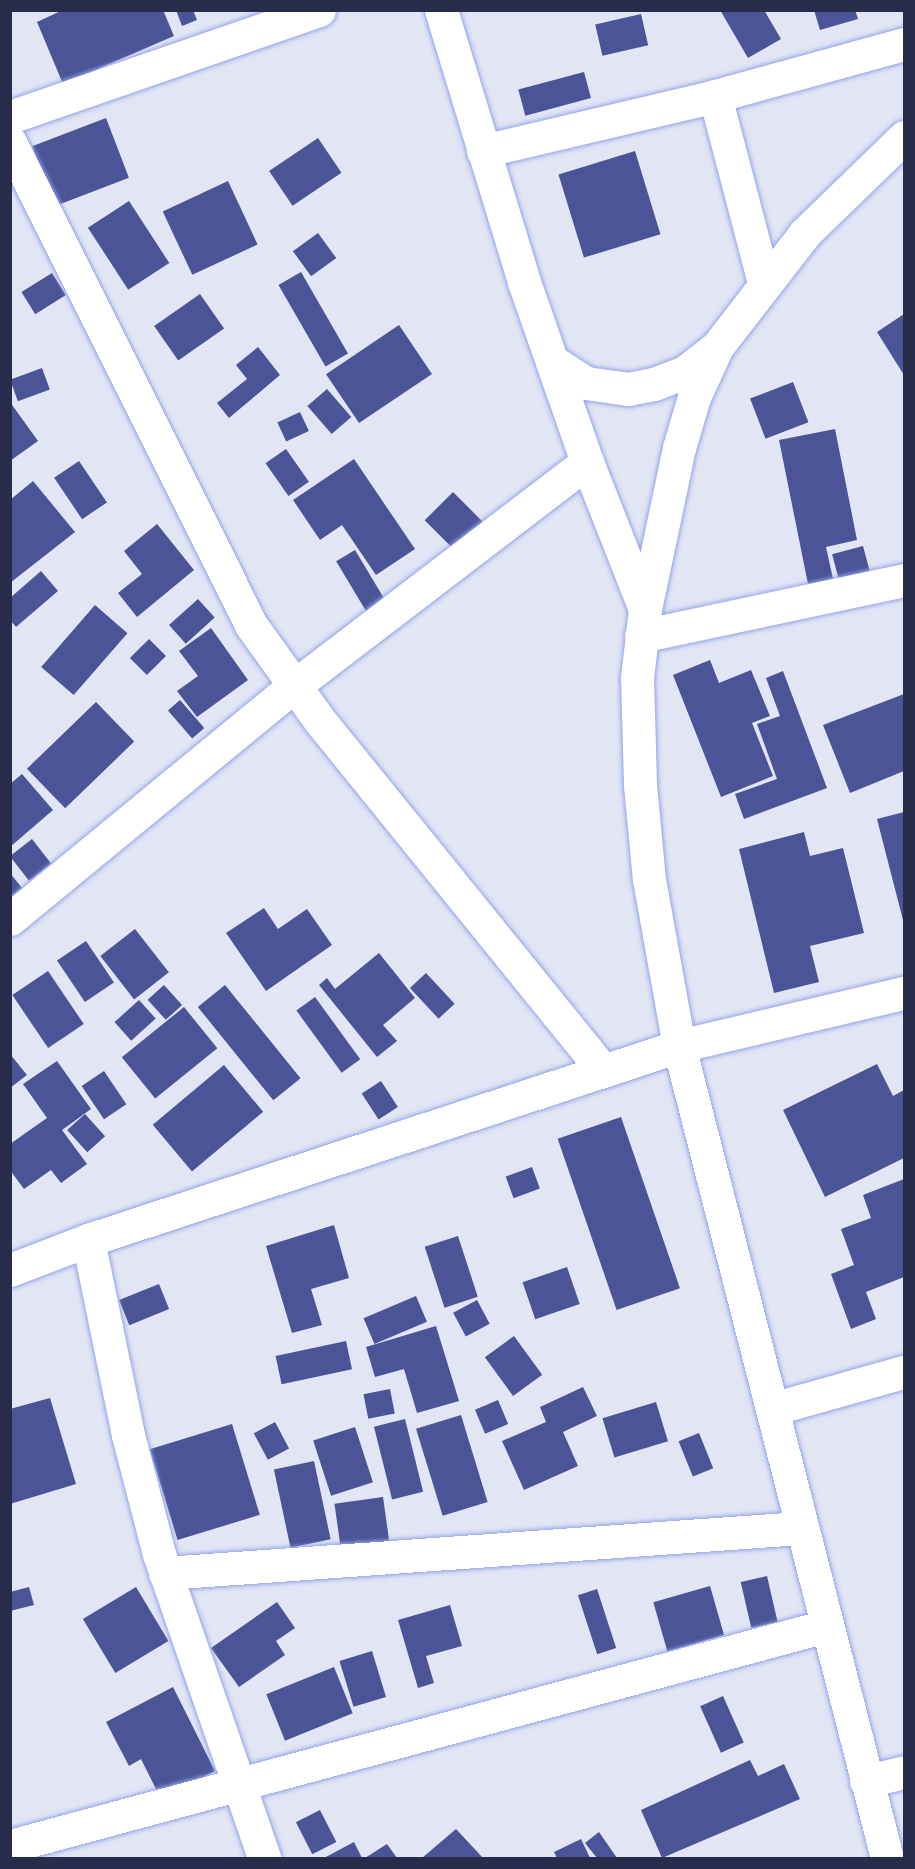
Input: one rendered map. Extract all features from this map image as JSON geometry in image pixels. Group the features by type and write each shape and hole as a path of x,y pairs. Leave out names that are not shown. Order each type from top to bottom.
{"street":[{"path":"10,117 320,10"},
{"path":"441,10 483,151 552,362 643,623"},
{"path":"483,151 715,96 904,44"},
{"path":"715,96 764,283"},
{"path":"887,1858 679,1046 649,880 641,795 637,678 643,623 679,448 694,397 717,347 764,283 805,233 904,137"},
{"path":"14,159 251,625 294,686 602,1070"},
{"path":"552,362 586,383 628,389 654,384 685,372 717,347"},
{"path":"10,919 294,686 587,462"},
{"path":"643,623 904,580"},
{"path":"16,1258 88,1240 679,1046 904,993"},
{"path":"88,1240 128,1435 165,1573 237,1787 264,1858"},
{"path":"772,1409 904,1372"},
{"path":"165,1573 801,1527"},
{"path":"10,1846 237,1787 826,1626"},
{"path":"866,1781 904,1772"}],"building":[{"path":"63,10 163,10 174,36 63,84 37,22"},
{"path":"176,10 193,10 197,20 182,26"},
{"path":"720,10 764,10 781,39 748,58"},
{"path":"814,10 855,10 858,19 820,30"},
{"path":"641,14 648,45 602,56 595,25"},
{"path":"584,72 591,98 525,116 518,90"},
{"path":"106,118 129,178 55,206 32,146"},
{"path":"318,138 341,173 293,206 269,171"},
{"path":"635,151 660,234 584,258 558,174"},
{"path":"228,181 258,244 192,275 163,211"},
{"path":"129,201 169,263 128,290 88,228"},
{"path":"318,233 336,258 311,276 293,251"},
{"path":"301,272 348,353 325,366 278,285"},
{"path":"52,273 66,295 35,314 21,292"},
{"path":"200,294 224,328 178,361 154,326"},
{"path":"904,314 904,375 877,332"},
{"path":"399,325 432,374 359,423 326,374"},
{"path":"258,347 280,375 229,418 217,403 247,379 236,365"},
{"path":"42,368 50,390 18,401 10,380"},
{"path":"793,382 808,422 765,439 750,398"},
{"path":"327,389 351,417 332,434 307,406"},
{"path":"10,402 38,441 10,461"},
{"path":"300,412 309,431 286,442 277,423"},
{"path":"835,429 857,540 826,547 833,579 808,584 779,440"},
{"path":"286,449 309,482 288,496 266,463"},
{"path":"354,459 415,549 376,575 342,525 320,540 293,500"},
{"path":"79,461 107,502 82,519 54,478"},
{"path":"33,481 75,532 10,583 10,500"},
{"path":"453,492 483,522 454,550 425,520"},
{"path":"157,524 194,570 137,617 118,593 142,574 124,551"},
{"path":"863,546 874,587 843,595 832,554"},
{"path":"355,550 387,603 368,614 336,561"},
{"path":"41,571 58,591 16,627 10,620 10,598"},
{"path":"198,599 215,618 186,644 169,625"},
{"path":"95,605 127,633 74,695 41,667"},
{"path":"211,628 248,680 197,717 177,691 198,676 179,651"},
{"path":"149,639 166,656 147,675 130,658"},
{"path":"710,660 719,683 751,670 770,716 752,723 773,776 721,797 673,675"},
{"path":"783,671 827,788 744,819 735,794 777,779 757,724 780,716 766,678"},
{"path":"904,694 904,771 850,793 823,725"},
{"path":"180,700 204,728 192,738 168,710"},
{"path":"96,702 134,742 65,808 27,769"},
{"path":"22,774 53,810 10,847 10,784"},
{"path":"904,812 904,924 877,819"},
{"path":"804,832 810,856 843,848 864,933 810,946 819,982 774,993 739,849"},
{"path":"32,839 51,863 29,881 10,856"},
{"path":"10,873 22,888 10,897"},
{"path":"264,908 278,929 307,909 332,945 266,991 226,933"},
{"path":"135,929 169,972 134,999 100,956"},
{"path":"86,941 114,982 85,1002 57,961"},
{"path":"379,953 415,998 383,1025 397,1041 377,1057 319,985 327,978 335,989"},
{"path":"48,971 84,1024 48,1048 12,995"},
{"path":"426,973 455,1004 439,1019 410,988"},
{"path":"164,985 182,1005 166,1020 148,1000"},
{"path":"225,985 301,1078 273,1100 198,1007"},
{"path":"315,997 360,1059 342,1073 296,1011"},
{"path":"139,1000 156,1019 131,1041 114,1022"},
{"path":"184,1007 217,1048 155,1099 122,1057"},
{"path":"10,1054 27,1075 10,1088"},
{"path":"57,1061 91,1109 62,1130 87,1164 61,1183 51,1170 24,1189 10,1170 10,1144 47,1118 23,1084"},
{"path":"877,1064 893,1096 904,1090 904,1158 825,1197 783,1110"},
{"path":"224,1065 263,1112 192,1172 153,1125"},
{"path":"104,1071 126,1104 104,1119 82,1086"},
{"path":"381,1081 398,1107 379,1120 362,1094"},
{"path":"85,1114 105,1136 87,1152 67,1130"},
{"path":"621,1117 680,1288 617,1310 558,1139"},
{"path":"532,1167 540,1189 514,1198 506,1177"},
{"path":"904,1179 904,1277 866,1292 876,1319 851,1329 831,1274 854,1265 841,1229 871,1218 863,1195"},
{"path":"334,1225 349,1278 311,1289 322,1325 292,1333 266,1246"},
{"path":"458,1236 478,1297 444,1308 425,1247"},
{"path":"567,1267 580,1304 535,1319 523,1282"},
{"path":"159,1284 169,1309 129,1325 119,1300"},
{"path":"416,1296 427,1322 374,1344 364,1318"},
{"path":"477,1300 490,1324 466,1337 453,1313"},
{"path":"436,1326 459,1401 417,1413 404,1369 375,1377 366,1347"},
{"path":"514,1336 542,1375 513,1396 485,1357"},
{"path":"346,1341 352,1369 282,1384 276,1356"},
{"path":"583,1387 597,1416 563,1432 578,1466 524,1490 502,1441 546,1422 540,1407"},
{"path":"390,1389 395,1414 368,1419 363,1394"},
{"path":"50,1398 76,1484 10,1504 10,1409"},
{"path":"498,1400 508,1424 485,1434 475,1410"},
{"path":"656,1402 668,1441 614,1458 602,1418"},
{"path":"461,1415 488,1502 443,1516 416,1429"},
{"path":"405,1419 423,1492 392,1500 374,1427"},
{"path":"275,1422 289,1448 268,1460 254,1433"},
{"path":"232,1424 260,1515 178,1540 150,1449"},
{"path":"355,1427 373,1482 331,1496 313,1441"},
{"path":"699,1433 713,1468 693,1476 679,1441"},
{"path":"314,1461 331,1539 291,1548 274,1470"},
{"path":"383,1497 390,1545 341,1551 334,1504"},
{"path":"767,1576 778,1622 751,1628 741,1582"},
{"path":"710,1586 724,1635 667,1651 653,1602"},
{"path":"29,1587 34,1605 10,1611 10,1592"},
{"path":"136,1587 168,1641 115,1673 83,1619"},
{"path":"597,1589 616,1648 597,1654 578,1595"},
{"path":"277,1602 295,1628 276,1641 285,1655 239,1687 211,1648"},
{"path":"450,1605 462,1646 426,1656 434,1683 418,1688 398,1620"},
{"path":"372,1651 386,1697 354,1707 339,1661"},
{"path":"334,1667 353,1713 285,1741 266,1694"},
{"path":"173,1687 215,1771 161,1799 141,1759 129,1766 106,1722"},
{"path":"723,1696 744,1743 721,1753 700,1706"},
{"path":"750,1760 758,1776 784,1764 800,1799 662,1858 641,1810"},
{"path":"320,1810 336,1842 312,1854 296,1822"},
{"path":"456,1829 483,1858 422,1858"},
{"path":"599,1832 617,1858 597,1858 585,1843"},
{"path":"581,1839 590,1858 557,1858 554,1852"},
{"path":"354,1842 362,1858 324,1858"},
{"path":"387,1844 397,1858 365,1858"}]}
